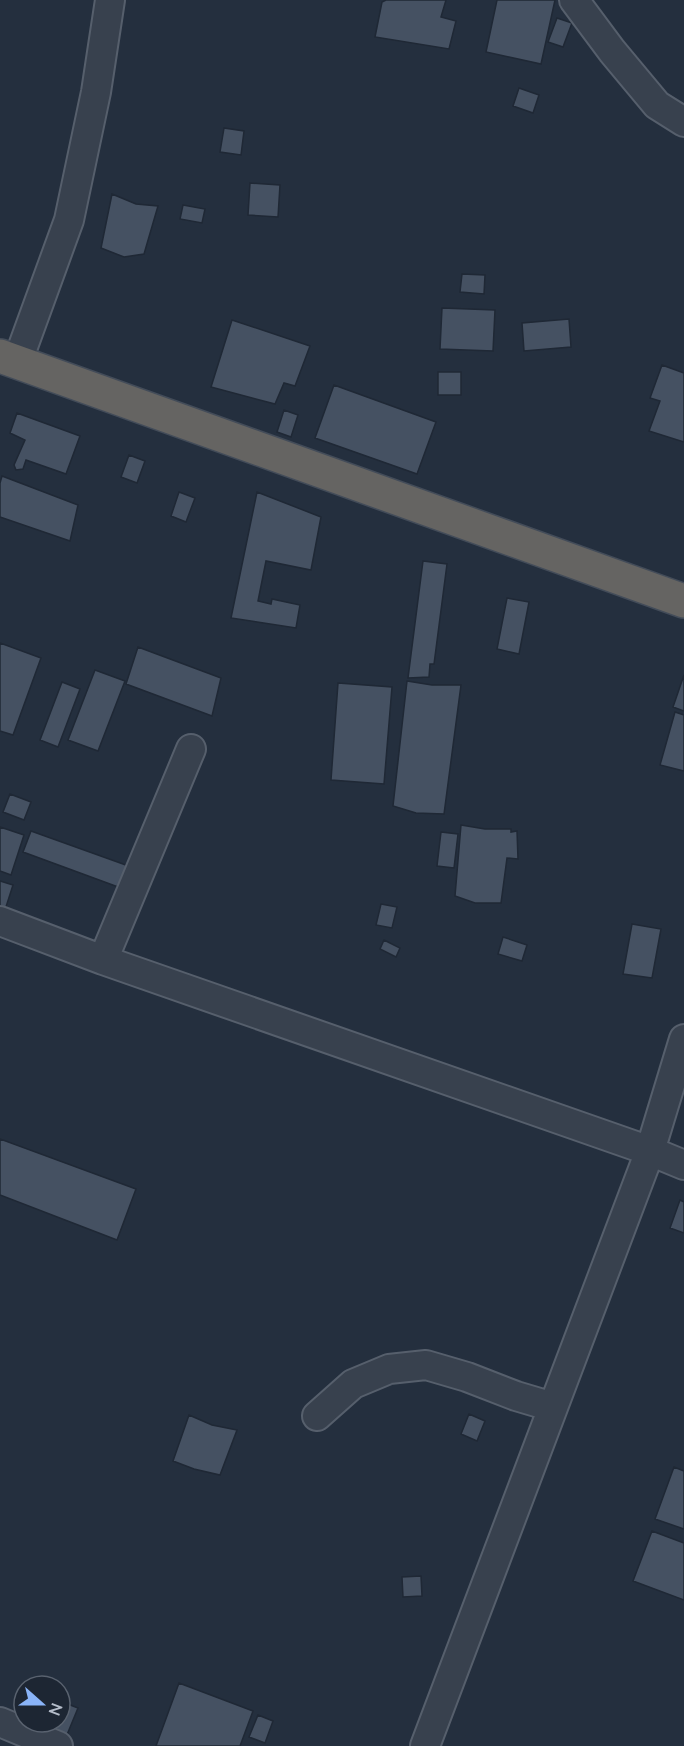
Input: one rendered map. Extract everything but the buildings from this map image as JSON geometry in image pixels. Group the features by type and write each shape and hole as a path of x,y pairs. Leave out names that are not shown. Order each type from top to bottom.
{"highway":[{"path":"8,359 684,601"}],"street":[{"path":"8,359 69,220 96,92 111,0"},
{"path":"574,0 612,51 657,105 684,122"},
{"path":"103,960 191,749"},
{"path":"0,921 103,960 650,1151 684,1166"},
{"path":"425,1746 650,1151 684,1038"},
{"path":"317,1416 353,1384 389,1369 426,1365 553,1407"},
{"path":"0,1722 58,1746"}]}
